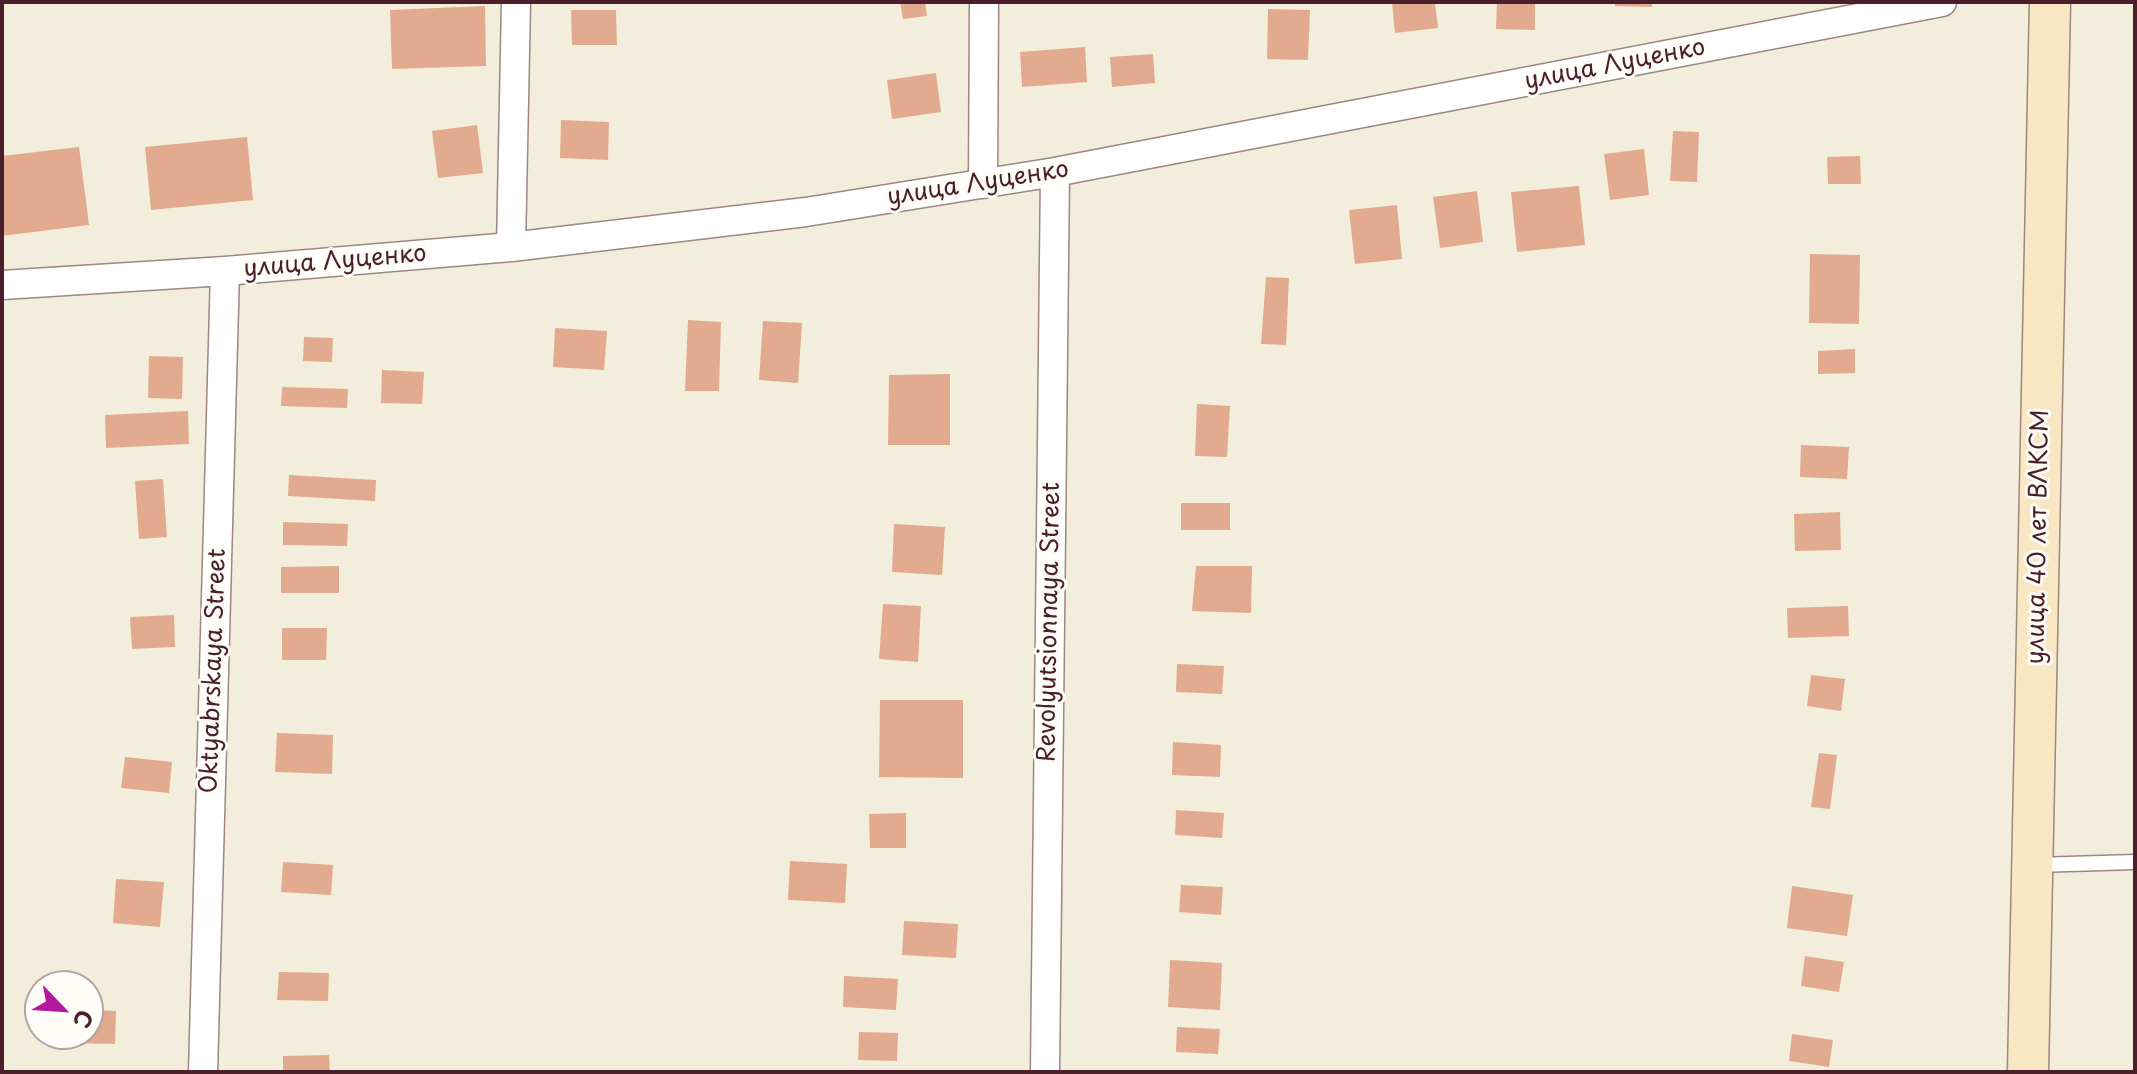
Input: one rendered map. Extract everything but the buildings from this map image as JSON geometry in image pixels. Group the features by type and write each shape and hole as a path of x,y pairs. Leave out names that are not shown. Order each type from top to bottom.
{"street":[{"path":"511,247 516,2"},
{"path":"983,184 984,2"},
{"name":"улица Луценко","path":"2,285 225,271 511,247 806,212 1055,172 1942,2"},
{"name":"улица 40 лет ВЛКСМ","path":"2028,1072 2050,2"},
{"name":"Revolyutsionnaya Street","path":"1045,1072 1055,172"},
{"name":"Oktyabrskaya Street","path":"203,1072 225,271"}],"lane":[{"path":"2031,865 2135,862"}]}
